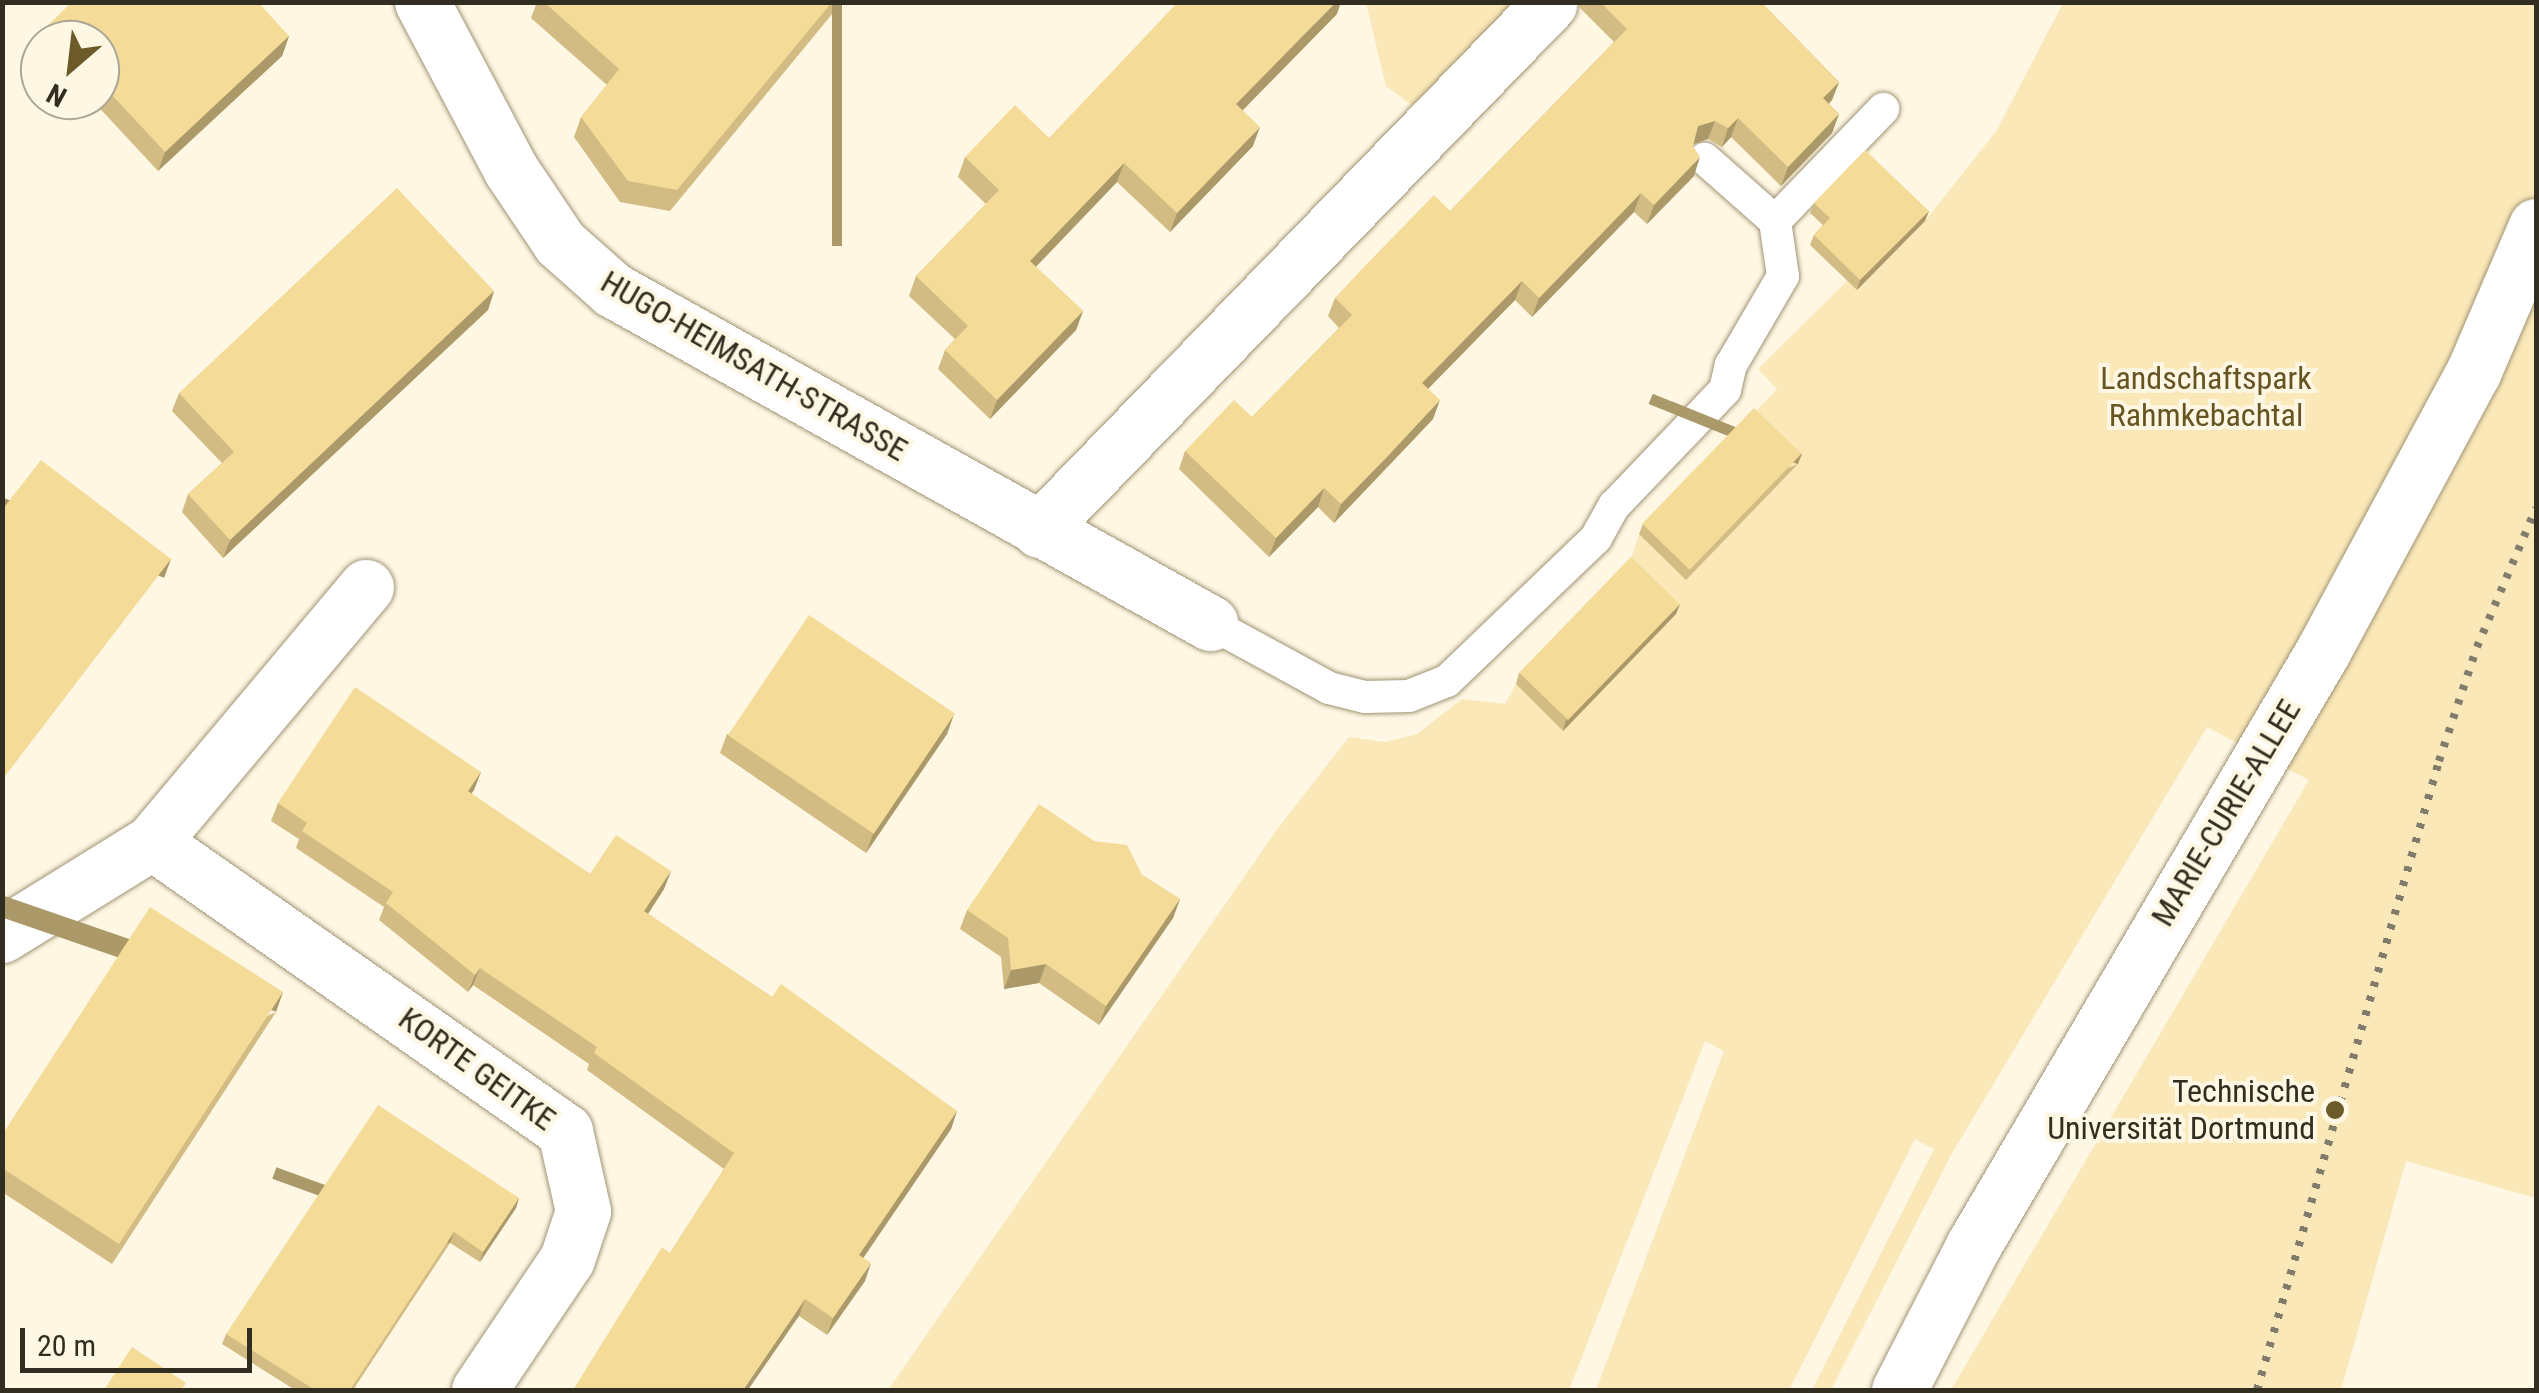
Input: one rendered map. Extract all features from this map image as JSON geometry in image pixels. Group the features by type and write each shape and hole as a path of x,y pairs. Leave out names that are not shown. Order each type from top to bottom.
{"street":[{"name":"HUGO-HEIMSATH-STRASSE","path":"422,2 522,186 560,243 613,290 1210,624"},
{"path":"1039,530 1549,4"},
{"name":"MARIE-CURIE-ALLEE","path":"1899,1390 1992,1212 2324,651 2473,372 2536,226"},
{"path":"2,935 152,842 366,587"},
{"name":"KORTE GEITKE","path":"152,842 564,1132 583,1212 567,1258 479,1390"}],"lane":[{"path":"1705,159 1775,221 1884,109"},
{"name":"HUGO-HEIMSATH-STRASSE","path":"1210,624 1329,688 1365,697 1410,696 1447,681 1596,538 1614,506 1726,390 1730,365 1783,276 1775,221"}],"green space":[{"path":"1366,3 1505,3 1520,16 1424,114 1386,86"},
{"name":"Landschaftspark Rahmkebachtal","path":"2063,3 2536,3 2536,1198 2406,1161 2341,1390 1951,1390 2309,780 2207,727 1951,1155 1831,1390 1812,1390 1934,1149 1915,1139 1789,1390 1596,1390 1724,1051 1705,1041 1569,1390 888,1390 1278,828 1349,737 1385,742 1417,734 1462,699 1505,704 1516,684 1628,568 1639,534 1777,389 1758,369 1847,281 1858,289 1925,221 1997,130"}],"building":[{"path":"72,2 258,2 289,36 165,152 120,104 120,20 53,20"},
{"path":"544,2 832,2 677,190 628,181 581,117 619,69"},
{"path":"1178,2 1336,2 1236,104 1260,127 1177,213 1124,163 1030,261 1083,311 997,400 945,350 968,326 916,276 999,190 965,157 1015,105 1049,138"},
{"path":"1600,2 1761,2 1839,82 1823,98 1839,114 1788,167 1738,118 1728,128 1715,121 1698,126 1693,146 1700,157 1654,205 1641,193 1539,298 1522,281 1422,383 1440,400 1387,457 1341,504 1324,488 1276,538 1185,451 1234,400 1252,417 1352,315 1335,298 1363,268 1434,195 1450,211 1627,29"},
{"path":"1865,150 1929,211 1860,280 1814,235 1830,218 1814,203"},
{"path":"397,188 494,291 230,540 188,494 234,452 179,393"},
{"path":"1754,408 1801,454 1690,570 1642,524"},
{"path":"41,460 171,559 2,780 2,510"},
{"path":"1631,557 1680,604 1568,720 1519,673"},
{"path":"809,615 955,713 874,834 728,735"},
{"path":"355,687 481,772 468,791 590,874 616,835 671,871 644,911 772,997 781,984 957,1111 859,1255 871,1263 833,1318 805,1299 743,1390 573,1390 662,1247 670,1253 734,1153 594,1053 597,1047 480,968 475,975 386,903 393,892 302,831 307,823 278,803"},
{"path":"1039,804 1094,841 1127,845 1142,875 1180,899 1106,1006 1046,964 1011,970 1008,938 967,910"},
{"path":"150,907 283,992 119,1244 2,1168 2,1135"},
{"path":"378,1105 519,1198 483,1252 454,1232 350,1390 315,1390 226,1334"},
{"path":"132,1347 186,1383 181,1390 104,1390"}],"railway":[{"path":"2257,1390 2439,761 2477,647 2536,508"}],"place":[{"name":"Technische Universität Dortmund","path":"2335,1110"}]}
